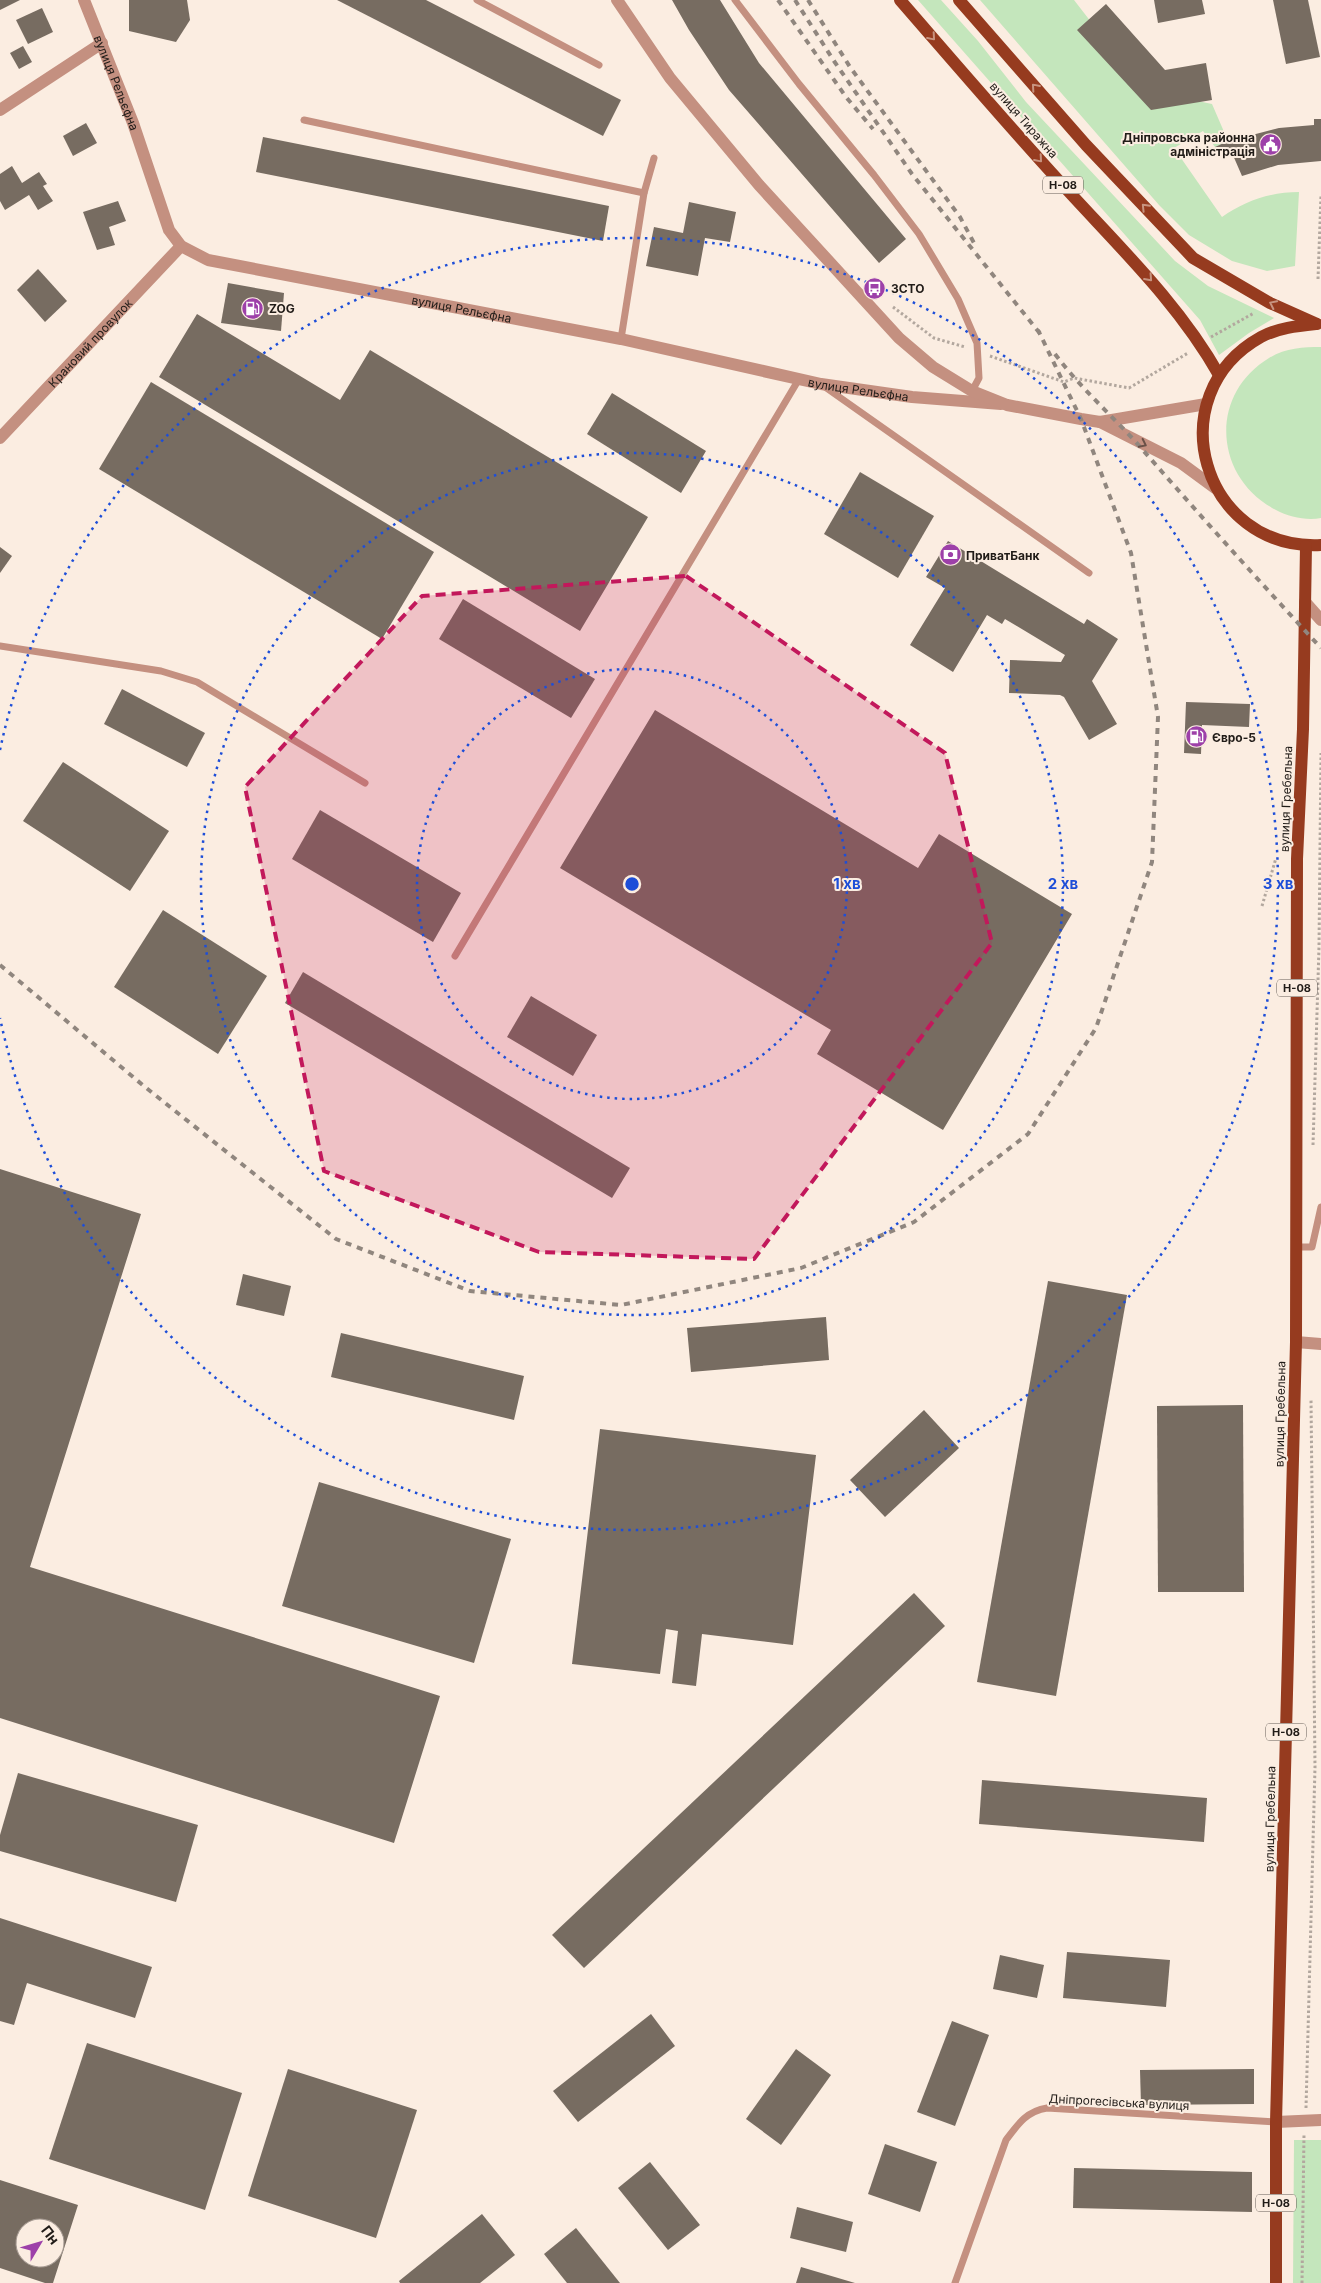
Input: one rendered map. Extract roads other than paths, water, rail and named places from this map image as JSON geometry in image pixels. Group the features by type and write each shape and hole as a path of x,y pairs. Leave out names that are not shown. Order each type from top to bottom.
{"main road":[{"name":"вулиця Тиражна","path":"900,0 1060,182 1152,281 1202,344 1219,375"},
{"path":"959,0 1086,145 1193,258 1270,302 1319,325"},
{"path":"1319,325 1289,327 1262,336 1238,353 1219,375 1206,404 1202,432 1205,461 1215,488 1232,511 1253,528 1278,540 1306,546 1321,545"},
{"name":"вулиця Гребельна","path":"1276,2283 1276,2122 1296,1342 1297,859 1303,730 1306,546"}],"street":[{"name":"вулиця Рельєфна","path":"84,0 158,192 169,230 181,246 208,260 620,339 821,384 912,397 1007,405 1100,422"},
{"name":"вулиця Рельєфна","path":"617,0 670,78 758,184 899,338 933,367 972,391 1007,405"},
{"path":"0,110 102,43"},
{"name":"Крановий провулок","path":"0,438 181,246"},
{"path":"1100,422 1206,404"},
{"path":"1100,422 1181,463 1215,488"},
{"path":"1304,602 1321,620"},
{"path":"1296,1342 1316,1344"},
{"path":"1276,2122 1321,2120"}],"lane":[{"path":"477,0 599,65"},
{"path":"736,0 799,84 874,175 919,234 958,299 977,343 979,378 972,391"},
{"path":"304,120 644,193"},
{"path":"620,339 644,193 654,158"},
{"path":"455,956 798,379"},
{"path":"821,384 1089,573"},
{"path":"0,646 161,671 197,682 365,783"},
{"path":"1297,1247 1312,1247 1321,1207"},
{"name":"Дніпрогесівська вулиця","path":"955,2283 1006,2140 1018,2124 1037,2109 1047,2108 1276,2122"}],"railway":[{"path":"778,0 846,97 873,129"},
{"path":"795,0 834,61 912,174 1042,336"},
{"path":"808,0 850,67 960,217 974,243"},
{"path":"0,965 145,1087 336,1239 470,1291 621,1305 801,1268 914,1222 1028,1134 1096,1028 1152,862 1158,717 1131,553 1081,419 1038,330"},
{"path":"1055,354 1321,648"}],"place":[{"name":"Дніпровська районна адміністрація","path":"1271,144"},
{"name":"ЗСТО","path":"875,288"},
{"name":"ZOG","path":"253,308"},
{"name":"ПриватБанк","path":"950,555"},
{"name":"Євро-5","path":"1196,737"}]}
